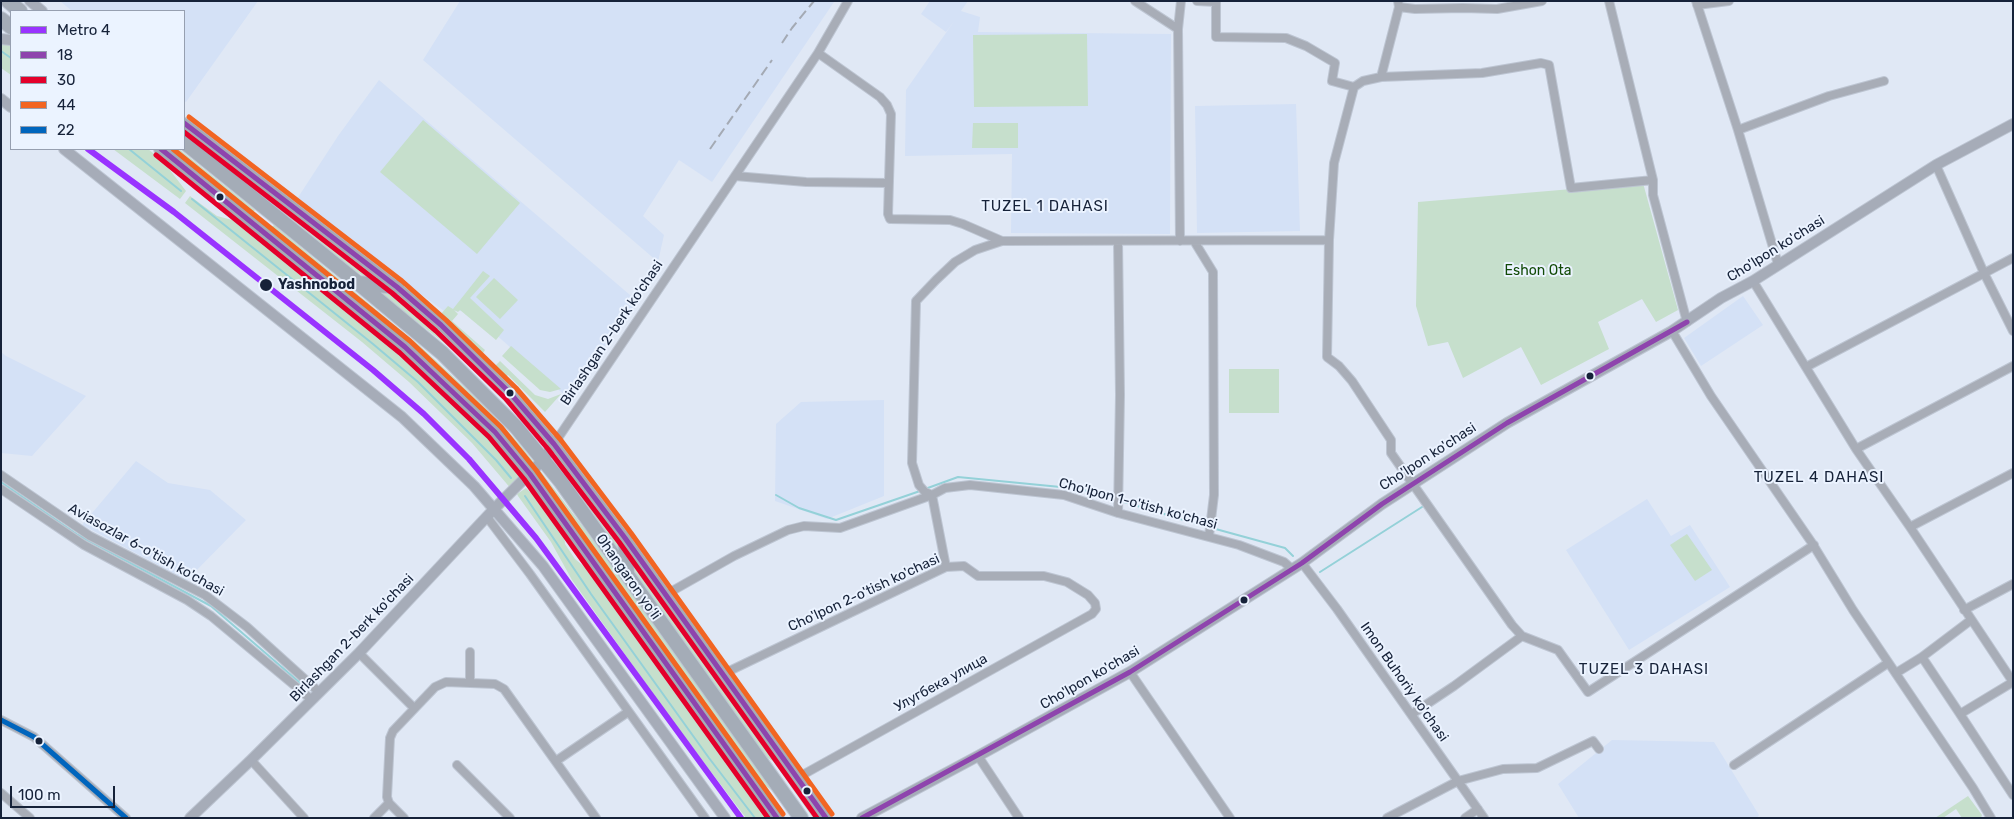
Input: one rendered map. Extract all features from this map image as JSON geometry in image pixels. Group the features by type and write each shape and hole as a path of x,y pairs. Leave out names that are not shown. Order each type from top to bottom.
{"highway":[{"path":"8,1 19,10"},
{"name":"Ohangaron yoʻli","path":"185,143 358,282 462,372 516,427 543,460 800,818"},
{"name":"Ohangaron yoʻli","path":"163,150 367,315 444,382 495,432 530,474 777,818"},
{"path":"268,235 263,221 265,217 272,214"},
{"path":"358,282 397,287"},
{"path":"624,538 626,575"}],"main road":[{"path":"30,1 41,10"},
{"name":"Ohangaron yoʻli","path":"185,124 397,287 463,346 510,393 554,444 624,538 826,818"},
{"name":"Cho'lpon ko'chasi","path":"862,818 1130,672 1302,563 1382,504 1507,423 1672,331 1721,298 1753,281 1936,165 2013,124"},
{"path":"65,150 402,418 434,446 494,509 543,566 725,818"},
{"name":"Birlashgan 2-berk ko'chasi","path":"190,818 359,653 494,509 530,474 554,444"}],"street":[{"name":"Birlashgan 2-berk ko'chasi","path":"554,444 818,53 848,1"},
{"path":"1135,1 1178,29"},
{"path":"1180,241 1178,29 1181,1"},
{"path":"1197,1 1216,2 1216,38 1286,38 1306,46 1335,62 1332,81 1354,87"},
{"path":"1381,77 1399,4 1415,9 1496,9 1542,1"},
{"path":"1609,1 1654,180 1654,195 1687,322"},
{"path":"1729,1 1696,3 1738,130 1778,264"},
{"path":"818,53 880,97 887,105 891,114 888,214 890,219 950,220 1002,241"},
{"path":"1654,180 1571,188 1549,65 1541,63 1482,74 1381,77 1363,81 1354,87 1334,163 1329,240 1327,357 1339,366 1367,403 1391,440 1391,453 1512,625 1522,636 1558,650 1588,692 1814,545"},
{"path":"1738,130 1829,96 1884,80"},
{"path":"1936,165 1984,273 2013,331"},
{"path":"735,176 806,182 890,183"},
{"path":"946,567 929,494 919,486 912,463 916,301 955,262 975,250 1002,241 1329,240"},
{"path":"1118,241 1118,510"},
{"path":"1194,241 1213,272 1214,495 1209,533"},
{"path":"1806,367 2013,258"},
{"path":"1753,281 1856,449 1910,526 2013,682 1960,714"},
{"path":"1672,331 1711,396 1814,545 1852,610 1896,673 1991,818"},
{"path":"1856,449 2013,366"},
{"path":"1910,526 2013,473"},
{"name":"Aviasozlar 6-o'tish ko'chasi","path":"1,475 13,491 84,545 187,600 215,610 247,627 319,692"},
{"name":"Cho'lpon 1-o'tish ko'chasi","path":"666,595 734,556 788,530 804,526 840,528 946,488 970,485 1064,494 1209,533 1284,562 1292,569"},
{"name":"Aviasozlar 6-o'tish ko'chasi","path":"1,489 13,491 90,536 205,595 215,610 312,700"},
{"path":"487,517 705,818"},
{"name":"Imon Buhoriy ko'chasi","path":"1302,563 1412,714 1484,818"},
{"name":"Cho'lpon 2-o'tish ko'chasi","path":"723,674 946,567 964,566 978,576 1044,576 1068,582 1088,595 1095,603 1096,609"},
{"path":"1964,610 2013,584"},
{"path":"560,616 572,607"},
{"name":"Улугбека улица","path":"797,778 1092,614 1096,609"},
{"path":"1896,673 1922,657 1971,620"},
{"path":"1412,714 1522,636"},
{"path":"470,652 470,682"},
{"path":"359,653 414,708"},
{"path":"1922,657 2013,795"},
{"path":"1734,765 1888,662"},
{"path":"1130,672 1230,818"},
{"path":"404,818 389,803 387,794 390,738 393,731 440,683 470,682 495,684 504,689 596,818"},
{"path":"556,761 628,712"},
{"path":"1,720 34,737 126,818"},
{"path":"1387,818 1458,780 1503,769 1537,768 1593,741 1599,749"},
{"path":"978,756 1019,818"},
{"path":"250,760 304,818"},
{"path":"457,765 510,818"},
{"path":"1,793 30,818"},
{"path":"374,818 389,803"},
{"path":"1465,818 1478,809"},
{"path":"495,818 502,811"}],"shaded area":[{"path":"60,1 258,1 186,102 185,10 71,10"},
{"path":"460,1 834,2 712,182 679,160 643,216 664,235 658,262 423,60"},
{"path":"930,1 968,1 961,11 980,17 978,32 1171,34 1170,234 1011,233 1012,154 905,156 906,90 955,20 946,32 921,14"},
{"path":"379,80 637,301 568,398 469,311 444,311 295,202 338,136"},
{"path":"1296,104 1300,231 1197,233 1195,106"},
{"path":"1743,296 1763,325 1701,366 1684,338"},
{"path":"1,352 86,396 32,456 1,453"},
{"path":"884,400 884,496 827,519 775,501 776,424 801,402"},
{"path":"136,461 168,483 210,490 246,520 187,580 82,525"},
{"path":"1647,499 1671,536 1690,525 1730,587 1629,650 1566,550"},
{"path":"1612,740 1714,742 1759,815 1757,818 1579,818 1558,784"}],"green space":[{"path":"1087,34 1088,106 974,107 973,35"},
{"path":"1,42 10,45 10,74 1,68"},
{"path":"423,120 520,203 477,254 380,172"},
{"path":"973,123 1018,123 1018,148 972,148"},
{"path":"185,130 378,279 368,279 343,263 282,213 280,207"},
{"path":"114,150 149,150 163,161 186,191 180,199"},
{"path":"173,150 180,150 255,210 252,213"},
{"name":"Eshon Ota","path":"1643,183 1678,310 1656,322 1642,299 1598,322 1609,349 1541,385 1521,347 1463,378 1448,342 1428,346 1416,306 1418,202"},
{"path":"190,196 217,216 240,222 410,362 482,431 526,480 512,490 472,443 409,382 362,342 185,203"},
{"path":"274,225 419,345 489,410 523,448 584,528 793,818 773,791 764,785 542,477 504,431 468,394 417,348 344,286 271,228"},
{"path":"483,271 490,276 470,298 504,330 496,340 460,310 458,312 454,310 458,314 452,321 485,350 481,356 440,315 448,306 453,309"},
{"path":"494,278 518,300 500,319 476,297"},
{"path":"394,290 439,330 516,407 513,410 452,349 377,291"},
{"path":"511,346 561,389 550,392 540,390 502,356"},
{"path":"500,361 535,395 548,399 561,394 545,412 508,375 506,377 494,367"},
{"path":"1229,369 1279,369 1279,413 1229,413"},
{"path":"557,454 621,541 621,557 559,469"},
{"path":"526,488 530,492 533,489 564,532 565,544 575,559 587,569 615,606 766,818 746,818 671,719 572,580 551,542 518,496 517,494"},
{"path":"1687,534 1712,570 1695,581 1670,545"},
{"path":"631,553 820,818 813,818 773,761 762,755 630,569"},
{"path":"1968,796 1982,815 1981,818 1962,818 1956,809 1943,818 1935,818"}],"waterway":[{"path":"1,51 10,57"},
{"path":"130,150 181,191"},
{"path":"192,199 418,382 496,460 511,478"},
{"path":"925,489 958,477 1081,489 1116,500"},
{"path":"1,482 78,535 211,606 306,688"},
{"path":"776,495 799,508 836,520 920,491"},
{"path":"525,496 591,594 709,758 755,818"},
{"path":"1121,501 1207,527"},
{"path":"1320,572 1422,507"},
{"path":"1212,528 1285,548 1293,556"}],"railway":[{"path":"782,43 814,1"},
{"path":"710,149 772,60"}],"metro line":[{"name":"4","path":"89,150 174,212 373,370 424,414 469,459 536,538 741,818"}],"transit line":[{"name":"44","path":"189,117 402,281 446,320 516,388 560,439 631,533 832,814"},
{"name":"18","path":"185,124 397,287 441,325 510,393 554,444 625,538 826,818"},
{"name":"30","path":"185,133 392,293 436,331 505,398 548,449 619,542 817,818"},
{"name":"18","path":"162,150 405,347 495,432 530,474 777,818"},
{"name":"44","path":"174,150 410,341 501,427 536,470 783,814"},
{"name":"30","path":"156,155 400,353 489,437 524,479 768,818"},
{"name":"18","path":"862,818 1130,672 1302,563 1382,504 1507,423 1687,322"},
{"name":"22","path":"1,720 34,737 126,818"}],"place":[{"name":"Yashnobod","path":"266,285"}],"district":[{"name":"TUZEL 1 DAHASI","path":"1045,207"},
{"name":"TUZEL 4 DAHASI","path":"1819,478"},
{"name":"TUZEL 3 DAHASI","path":"1644,670"}]}
